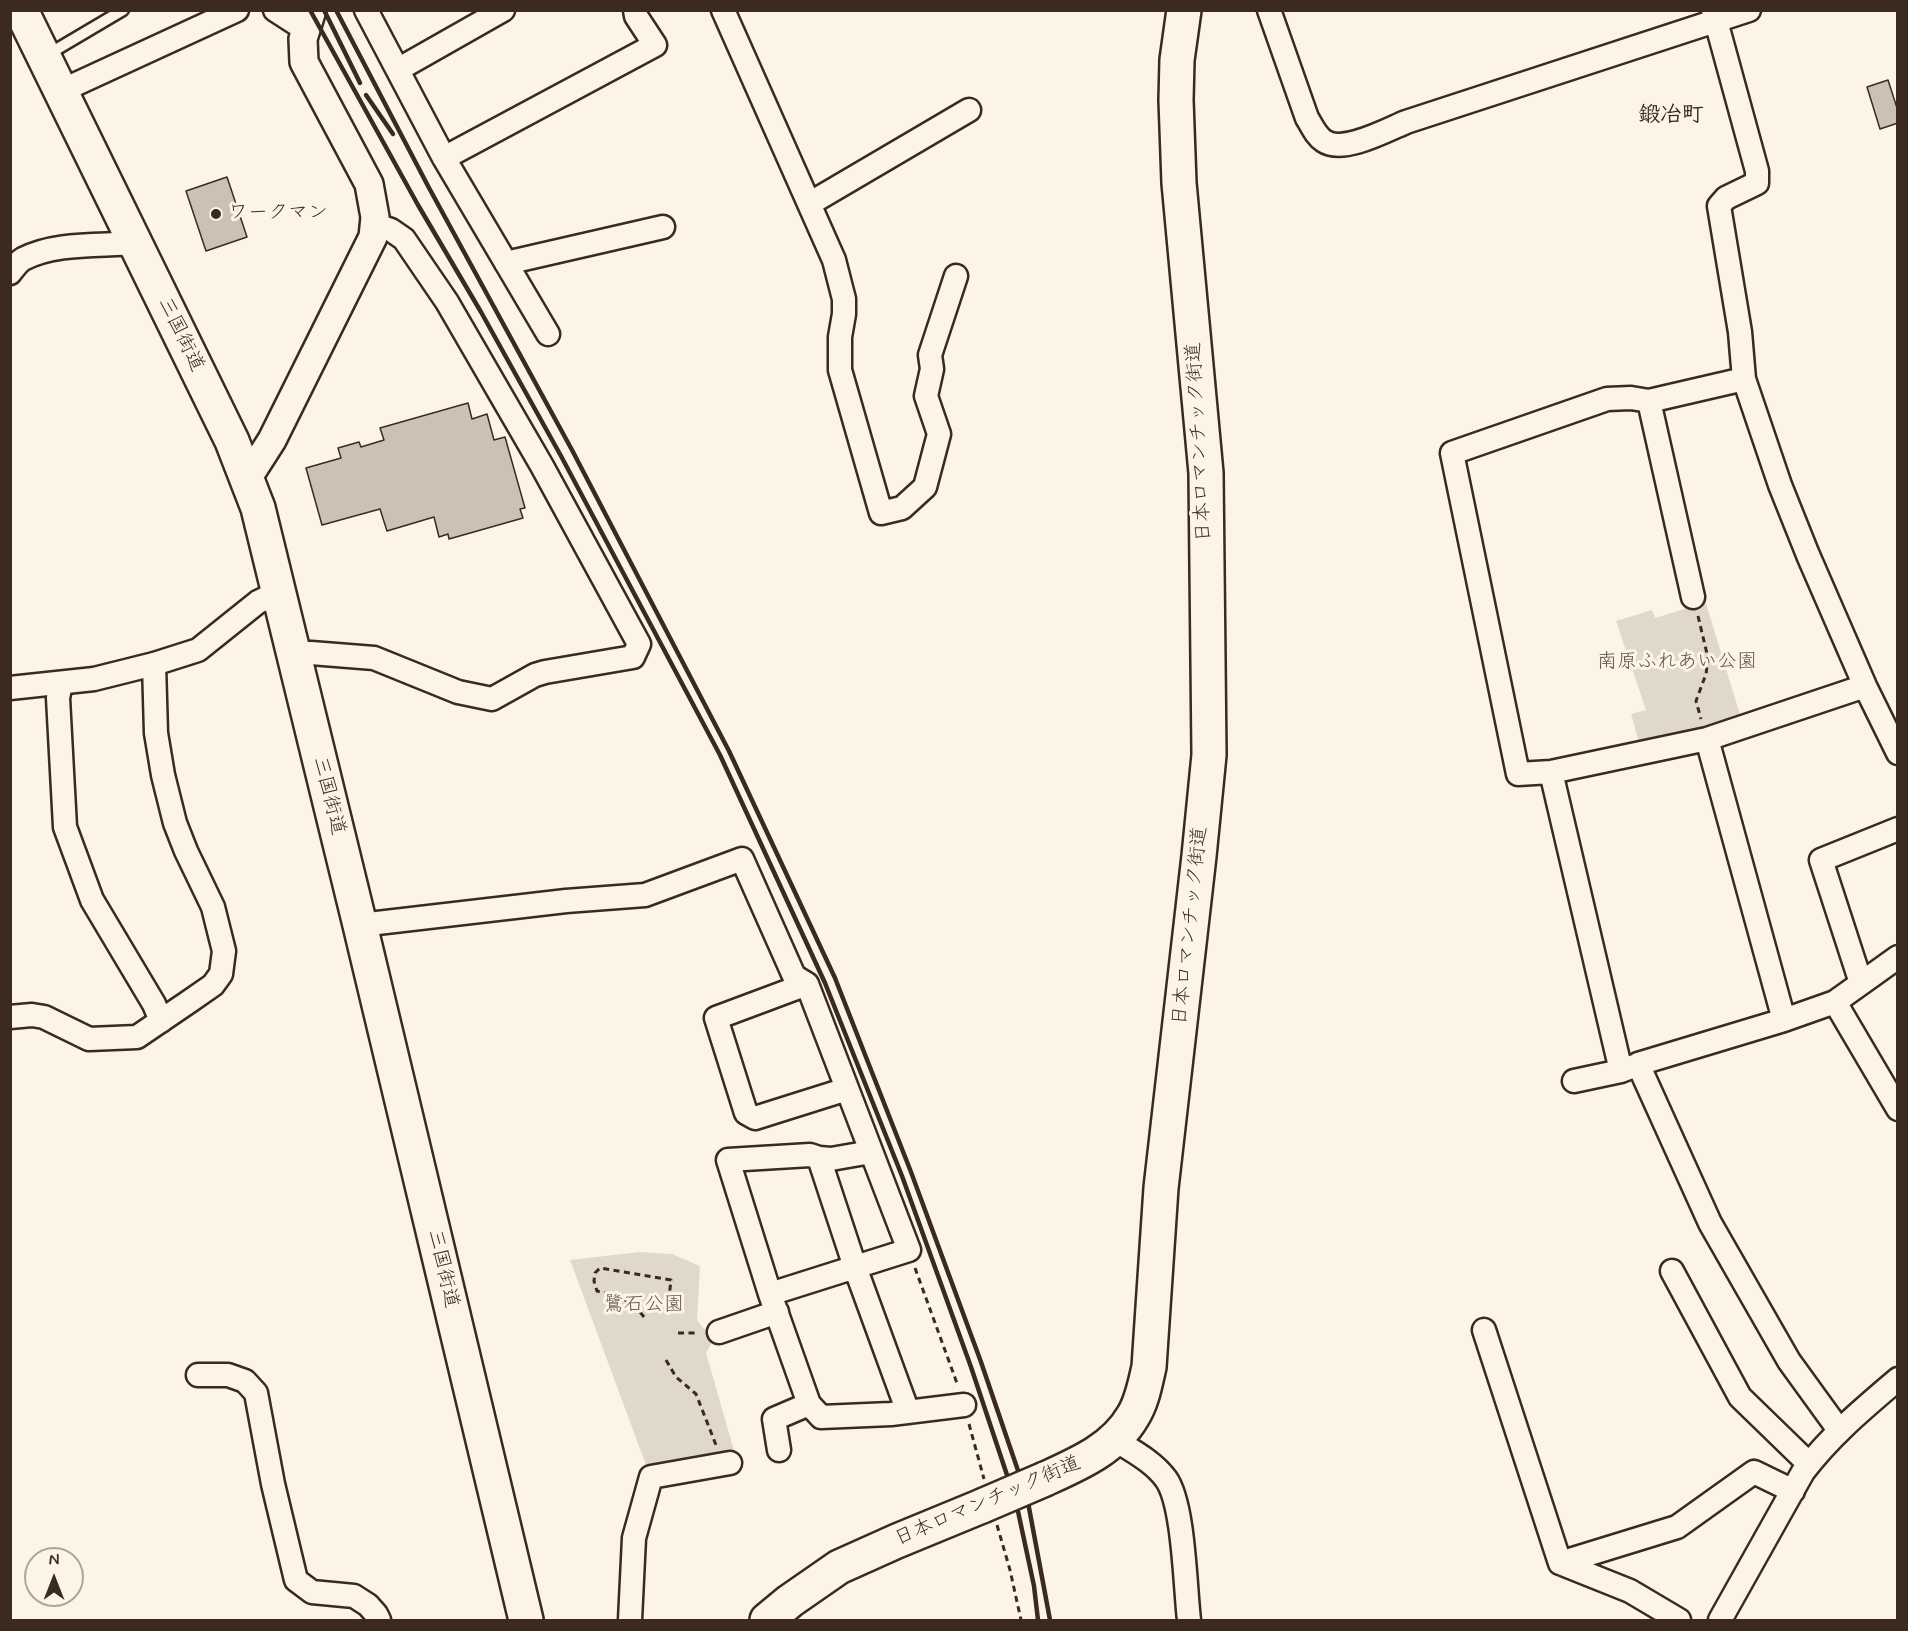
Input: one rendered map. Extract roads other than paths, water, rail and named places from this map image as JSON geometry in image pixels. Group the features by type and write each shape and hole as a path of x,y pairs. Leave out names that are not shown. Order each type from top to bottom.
{"highway":[{"name":"三国街道","path":"21,10 232,441 258,508 526,1620"},
{"name":"日本ロマンチック街道","path":"767,1620 839,1567 1086,1460 1114,1439 1133,1417 1143,1392 1149,1367 1161,1188 1209,754 1206,473 1179,183 1176,100 1177,60 1184,10"}],"street":[{"path":"61,91 237,10"},
{"path":"247,479 272,440 363,258 373,237 374,224 369,184 304,62 303,39 309,20 274,10"},
{"path":"366,10 444,158 548,334"},
{"path":"399,69 503,10"},
{"path":"444,158 655,45 636,16 635,10"},
{"path":"723,10 834,260 844,299 840,336 840,370 881,513 902,508 925,487 939,434 926,396 932,369 930,355 956,276"},
{"path":"1269,10 1307,118 1315,132 1325,142 1343,145 1714,16 1749,10"},
{"path":"1714,16 1757,171 1756,183 1726,198 1719,206 1740,332 1744,378 1780,485 1865,686 1898,753"},
{"path":"809,204 969,110"},
{"path":"294,654 311,653 374,658 458,692 492,699 535,675 545,672 633,657 639,644 542,466 447,302 404,239 391,230 374,224"},
{"path":"506,263 663,227"},
{"path":"10,273 21,260 39,253 61,248 135,243"},
{"path":"1744,378 1649,402 1631,398 1607,399 1452,453 1518,774 1551,772 1707,739 1865,686"},
{"path":"1649,402 1693,597"},
{"path":"10,688 94,679 198,650 258,602 279,592"},
{"path":"10,1017 32,1015 44,1017 89,1039 137,1037 213,985 221,974 224,951 213,907 179,832 163,775 156,733 154,664"},
{"path":"61,684 58,698 65,827 92,900 154,1004 161,1021"},
{"path":"1707,739 1784,1020"},
{"path":"1551,772 1629,1067 1710,1222 1790,1361 1839,1430"},
{"path":"1861,983 1821,860 1898,829"},
{"path":"360,925 566,901 645,895 742,859 794,976 807,984 909,1250 855,1267 774,1303 719,1332"},
{"path":"1574,1081 1629,1067 1784,1020 1835,1002 1898,957"},
{"path":"807,984 716,1018 746,1113 755,1118 847,1089"},
{"path":"1835,1002 1898,1109"},
{"path":"871,1152 831,1159 810,1155 728,1160 809,1404 821,1417 891,1414 964,1405"},
{"path":"819,1158 855,1267 908,1412"},
{"path":"1672,1271 1740,1397 1809,1464"},
{"path":"1484,1330 1560,1563"},
{"path":"198,1375 228,1375 245,1381 256,1393 273,1484 296,1580 312,1592 354,1596 368,1605 379,1620"},
{"path":"1720,1620 1809,1464 1839,1430 1898,1379"},
{"path":"779,1450 774,1419 809,1404"},
{"path":"1114,1439 1149,1462 1166,1479 1177,1504 1189,1620"},
{"path":"630,1620 634,1538 651,1477 727,1463"},
{"path":"1560,1563 1677,1527 1754,1472 1793,1491"},
{"path":"1560,1563 1630,1591 1679,1620"}],"lane":[{"path":"44,57 123,10"}],"railway":[{"path":"310,10 561,456 720,755 825,983 902,1176 971,1367 1016,1502 1034,1586 1038,1620"},
{"path":"324,10 360,83"},
{"path":"336,10 428,186 572,450 729,751 835,978 911,1172 981,1362 1027,1497 1050,1620"},
{"path":"366,95 393,134"}],"place":[{"name":"ワークマン","path":"216,214"}],"district":[{"name":"鍛冶町","path":"1671,116"}],"park label":[{"name":"南原ふれあい公園","path":"1677,663"},
{"name":"鷺石公園","path":"644,1306"}]}
